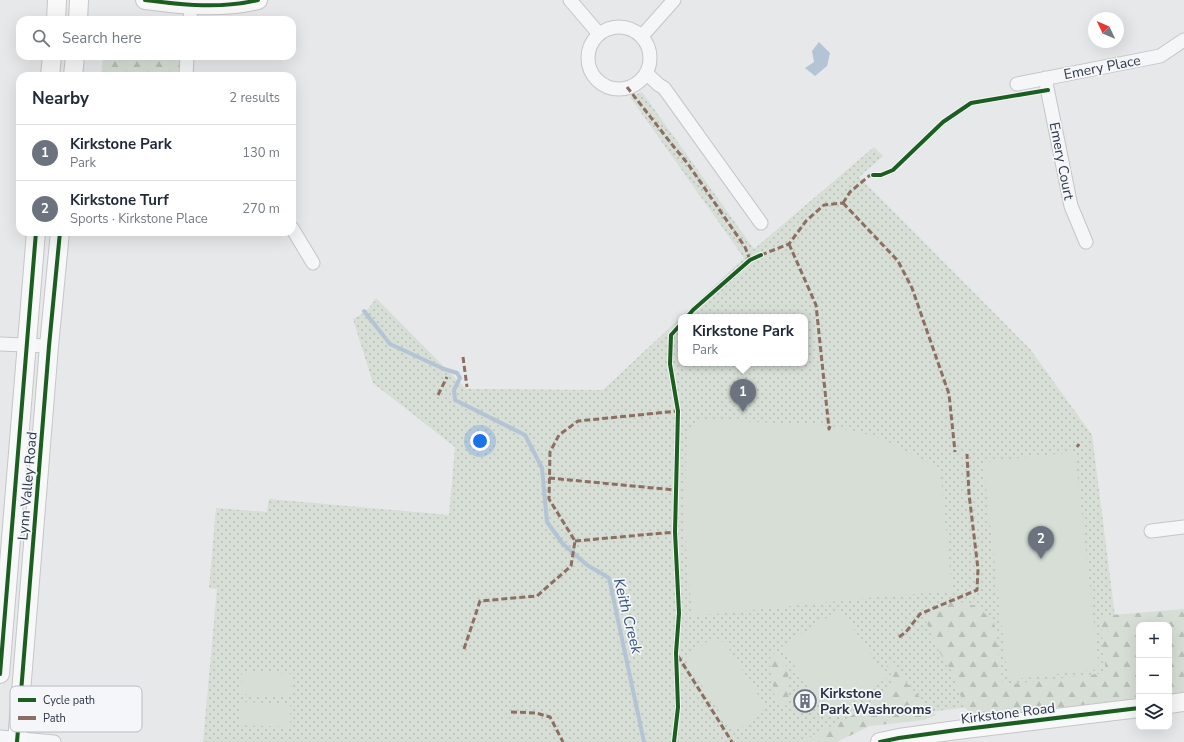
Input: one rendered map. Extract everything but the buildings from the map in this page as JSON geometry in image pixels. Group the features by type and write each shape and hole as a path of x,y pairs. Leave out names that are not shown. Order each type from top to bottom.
{"main road":[{"path":"56,16 58,0"},
{"path":"78,16 79,0"},
{"path":"145,0 190,13 258,0"},
{"path":"50,72 52,60"},
{"path":"73,72 75,60"},
{"name":"Lynn Valley Road","path":"0,674 36,236"},
{"name":"Lynn Valley Road","path":"16,686 60,236"},
{"path":"1172,704 1184,702"},
{"name":"Kirkstone Road","path":"880,742 957,730 1136,708"}],"street":[{"path":"570,0 599,34"},
{"path":"642,36 674,0"},
{"path":"618,26 628,28 642,36 648,47 650,57 646,73 638,82 628,87 617,88 606,86 596,78 590,69 588,56 592,44 599,34 618,26"},
{"name":"Emery Place","path":"1017,84 1160,56 1184,40"},
{"path":"186,72 188,60"},
{"path":"646,73 664,88 761,223"},
{"name":"Emery Court","path":"1046,78 1071,206 1086,242"},
{"path":"296,235 313,263"},
{"path":"0,344 50,346"},
{"path":"1151,531 1184,527"},
{"path":"11,739 54,742"}],"green space":[{"path":"103,60 191,60 190,72 101,72"},
{"path":"642,92 754,249 874,147 883,156 859,177 1030,349 1092,435 1124,688 912,714 880,720 816,742 203,742 217,589 209,588 216,508 267,512 269,499 449,515 455,447 373,383 353,319 366,310 376,298 466,389 603,390 678,320 678,366 808,366 808,314 684,314 744,258 630,97"},
{"path":"699,419 830,426 875,436 940,468 952,591 694,616 692,614 684,526 687,432"},
{"path":"1075,452 1099,669 1008,680 983,462"},
{"path":"959,602 972,605 979,608 994,622 1003,685 1106,673 1100,616 1184,609 1184,692 1172,694 1172,622 1136,622 1136,698 978,717 970,713 964,705 952,672 939,651 926,621 936,607 948,603"},
{"path":"836,612 842,612 887,678 827,717 782,646"},
{"path":"712,638 725,643 762,701 764,707 752,721 736,729 728,724 688,665 687,660 690,654"},
{"path":"774,653 784,660 788,671 788,704 782,708 775,699 769,660"},
{"path":"894,662 904,680 936,715 924,720 870,726 837,742 803,742 809,737 850,717 890,687 892,677 887,666"},
{"path":"242,671 292,674 291,697 241,694"},
{"path":"241,702 290,704 290,727 240,725"}],"water":[{"path":"819,42 830,53 827,66 815,76 805,68 814,62 812,51"}],"waterway":[{"name":"Keith Creek","path":"364,311 390,344 444,369 457,373 460,378 454,390 455,400 525,435 542,468 547,522 563,544 587,565 609,578 644,742"}],"marked path":[{"path":"627,87 688,164 745,247 750,260"},
{"path":"843,203 850,192 869,176 873,175"},
{"path":"843,203 898,261 912,288 949,394 955,452"},
{"path":"761,255 789,244 806,221 824,205 843,203"},
{"path":"789,244 816,305 829,429 830,426"},
{"path":"463,357 467,387"},
{"path":"438,395 447,377"},
{"path":"464,649 480,601 537,596 571,566 575,541 549,499 550,452 559,435 578,421 678,411"},
{"path":"899,637 906,632 920,614 977,590 978,569 969,494 967,454"},
{"path":"549,478 675,490"},
{"path":"575,541 675,532"},
{"path":"678,656 732,742"},
{"path":"511,712 536,713 550,717 563,742"}],"cycle path":[{"path":"145,0 188,5 216,5 244,3 258,0"},
{"path":"873,175 881,175 893,170 943,122 971,103 1048,90"},
{"path":"0,674 36,236"},
{"path":"22,686 49,346 60,236"},
{"path":"690,314 750,260 761,255"},
{"path":"674,742 678,707 676,653 679,613 675,532 678,411 670,364 671,335 678,327"},
{"path":"880,742 957,730 1136,708"},
{"path":"17,742 18,732"}],"place":[{"name":"Kirkstone Park","path":"743,412"},
{"name":"Kirkstone Turf","path":"1041,559"},
{"name":"Kirkstone Park Washrooms","path":"805,701"}]}
